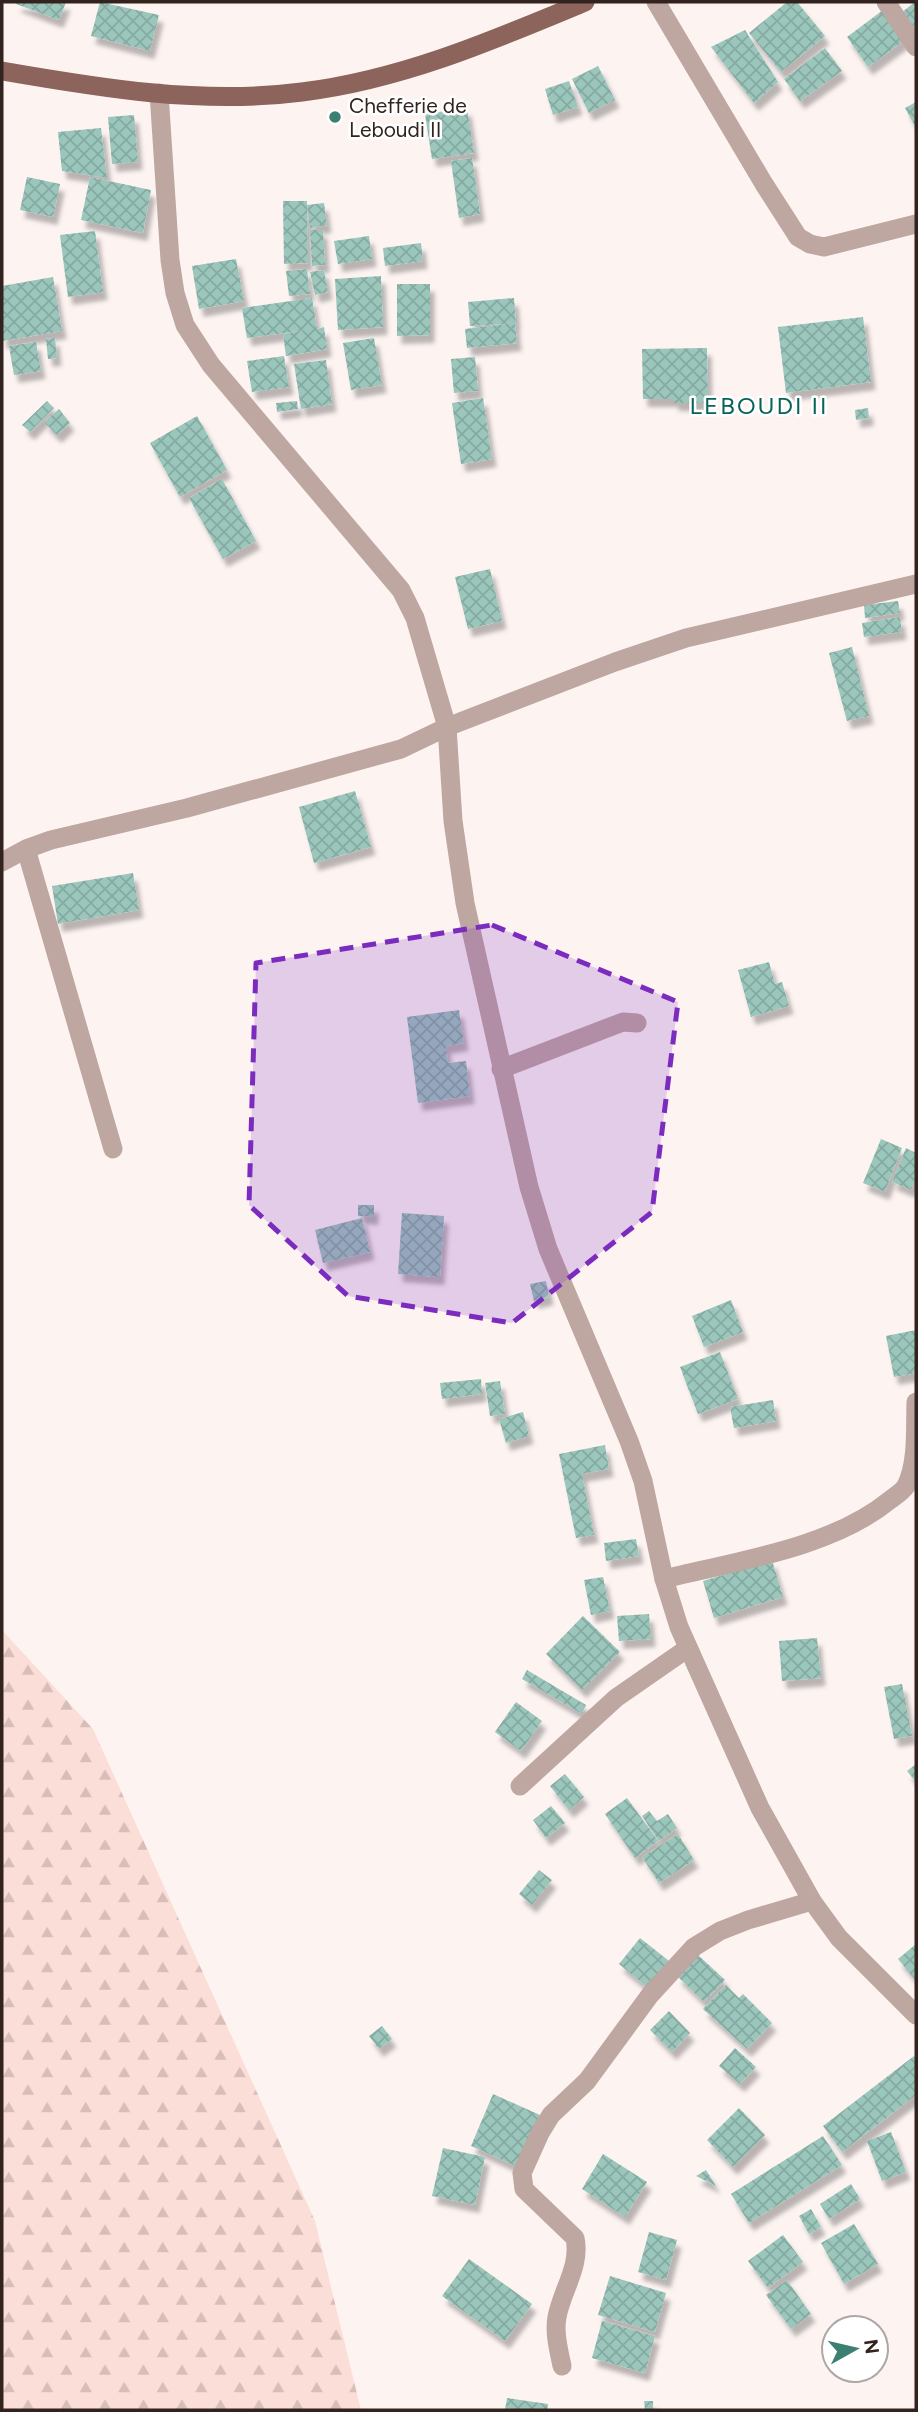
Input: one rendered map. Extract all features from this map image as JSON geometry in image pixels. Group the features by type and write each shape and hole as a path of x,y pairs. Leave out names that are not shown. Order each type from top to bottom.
{"main road":[{"path":"2,71 64,82 159,93 237,97 304,92 390,74 485,44 585,2"}],"street":[{"path":"656,2 764,184 799,237 810,244 824,247 916,224"},
{"path":"887,2 916,47"},
{"path":"159,93 170,260 175,293 186,325 211,365 401,590 415,618 447,727 453,821 465,902 529,1187 548,1249 629,1441 643,1482 664,1579 688,1648 760,1808 812,1901 839,1938 916,2015"},
{"path":"2,862 51,840 187,808 401,749 447,727 686,638 916,584"},
{"path":"26,849 113,1149"},
{"path":"501,1069 623,1022 637,1023"},
{"path":"664,1579 822,1539 872,1515 905,1488 912,1471 916,1402"},
{"path":"520,1786 616,1698 688,1648"},
{"path":"562,2366 557,2318 575,2264 576,2246 575,2238 524,2189 522,2173 540,2133 551,2116 587,2081 650,1995 694,1947 720,1931 812,1901"}],"highlighted area":[{"path":"492,925 678,1002 652,1212 512,1323 348,1296 249,1205 256,963"}],"green space":[{"path":"2,1630 93,1729 315,2221 361,2410 2,2410"}],"building":[{"path":"66,2 59,20 16,4"},
{"path":"100,2 159,15 150,51 91,36"},
{"path":"787,2 797,2 825,36 781,72 749,33"},
{"path":"916,2 916,33 901,13"},
{"path":"883,10 905,40 868,67 847,37"},
{"path":"745,30 778,82 754,103 711,47"},
{"path":"825,48 842,71 800,101 784,79"},
{"path":"598,66 615,100 589,113 572,79"},
{"path":"569,81 578,107 553,115 545,89"},
{"path":"916,102 916,128 905,108"},
{"path":"467,108 474,153 432,159 425,114"},
{"path":"134,115 138,162 112,164 108,117"},
{"path":"101,128 107,178 62,171 58,132"},
{"path":"472,158 480,214 459,218 451,161"},
{"path":"27,177 60,184 53,217 20,210"},
{"path":"90,177 151,190 143,233 81,220"},
{"path":"283,201 307,201 308,263 284,264"},
{"path":"324,203 327,225 310,228 307,205"},
{"path":"310,230 323,230 325,265 312,266"},
{"path":"95,231 103,292 68,297 60,235"},
{"path":"369,236 372,259 338,264 334,241"},
{"path":"421,243 423,261 385,266 383,248"},
{"path":"236,259 244,301 199,309 192,266"},
{"path":"307,269 310,294 289,296 286,271"},
{"path":"324,270 328,292 315,295 310,272"},
{"path":"381,276 383,327 338,330 335,279"},
{"path":"53,277 62,331 2,341 2,286"},
{"path":"397,284 430,284 430,335 397,336"},
{"path":"312,298 317,329 324,327 327,349 286,356 283,334 306,330 247,338 242,308"},
{"path":"514,298 516,323 470,326 468,302"},
{"path":"863,317 871,382 786,393 778,327"},
{"path":"515,323 517,343 467,348 465,329"},
{"path":"55,338 57,358 48,359 46,339"},
{"path":"374,338 382,385 351,390 343,343"},
{"path":"36,342 41,371 14,375 9,346"},
{"path":"707,348 708,403 643,399 642,349"},
{"path":"284,356 289,387 252,392 247,361"},
{"path":"475,357 478,391 454,393 451,359"},
{"path":"326,360 332,404 301,409 294,364"},
{"path":"483,398 492,459 461,464 452,403"},
{"path":"47,401 54,408 30,432 22,425"},
{"path":"297,401 298,409 277,412 276,403"},
{"path":"868,408 869,418 856,420 855,410"},
{"path":"59,409 70,423 57,435 44,422"},
{"path":"197,416 227,470 180,497 150,443"},
{"path":"222,479 256,541 223,559 189,498"},
{"path":"490,569 502,621 468,629 455,577"},
{"path":"898,601 900,613 865,618 864,605"},
{"path":"900,617 902,632 864,637 862,623"},
{"path":"852,647 869,716 847,721 829,653"},
{"path":"355,791 371,847 314,863 299,807"},
{"path":"133,873 139,910 58,924 52,886"},
{"path":"769,962 775,984 782,982 789,1006 751,1017 738,970"},
{"path":"459,1010 464,1043 446,1046 448,1063 466,1061 470,1096 418,1103 407,1017"},
{"path":"881,1139 902,1148 885,1192 863,1183"},
{"path":"906,1148 916,1153 916,1177 911,1190 892,1182"},
{"path":"358,1205 374,1205 374,1217 358,1216"},
{"path":"402,1213 444,1216 440,1277 398,1274"},
{"path":"362,1218 370,1252 323,1263 315,1230"},
{"path":"546,1281 549,1297 534,1301 530,1284"},
{"path":"731,1300 743,1332 704,1347 692,1316"},
{"path":"916,1330 916,1373 894,1377 886,1336"},
{"path":"720,1352 738,1399 698,1414 680,1367"},
{"path":"481,1379 482,1394 442,1399 440,1383"},
{"path":"500,1381 505,1414 490,1416 485,1383"},
{"path":"773,1400 776,1421 734,1428 730,1407"},
{"path":"523,1412 529,1436 506,1443 499,1419"},
{"path":"605,1445 609,1469 582,1474 594,1535 576,1538 559,1454"},
{"path":"636,1539 639,1556 606,1561 604,1543"},
{"path":"772,1560 783,1597 714,1618 703,1581"},
{"path":"603,1577 610,1611 591,1615 584,1580"},
{"path":"649,1614 651,1639 619,1641 617,1616"},
{"path":"583,1616 620,1652 582,1690 546,1654"},
{"path":"817,1638 821,1678 782,1681 779,1641"},
{"path":"527,1670 586,1705 582,1714 522,1679"},
{"path":"902,1684 912,1736 894,1739 884,1687"},
{"path":"516,1702 542,1721 521,1751 495,1732"},
{"path":"916,1764 916,1782 907,1771"},
{"path":"565,1774 584,1797 569,1810 550,1786"},
{"path":"627,1798 658,1841 635,1858 605,1814"},
{"path":"551,1806 565,1823 546,1838 533,1820"},
{"path":"649,1811 657,1821 668,1814 677,1828 659,1841 642,1816"},
{"path":"678,1834 694,1860 659,1883 642,1857"},
{"path":"539,1870 552,1880 532,1905 519,1894"},
{"path":"640,1938 669,1961 648,1988 619,1964"},
{"path":"916,1944 916,1981 898,1959"},
{"path":"697,1954 725,1980 704,2002 677,1976"},
{"path":"726,1985 739,1998 743,1994 772,2023 747,2049 703,2009"},
{"path":"669,2011 690,2033 672,2052 650,2030"},
{"path":"382,2026 392,2039 379,2049 369,2036"},
{"path":"735,2048 756,2067 740,2084 719,2066"},
{"path":"914,2056 916,2095 842,2152 823,2126"},
{"path":"493,2094 540,2115 518,2167 471,2146"},
{"path":"739,2108 765,2135 733,2167 707,2140"},
{"path":"891,2132 906,2172 882,2181 867,2141"},
{"path":"823,2136 842,2165 749,2223 731,2194"},
{"path":"443,2148 485,2157 475,2205 432,2196"},
{"path":"603,2154 647,2182 625,2217 582,2189"},
{"path":"706,2170 716,2186 696,2176"},
{"path":"851,2184 860,2199 829,2219 820,2204"},
{"path":"811,2209 821,2227 809,2234 799,2216"},
{"path":"854,2224 878,2264 844,2284 821,2243"},
{"path":"649,2232 677,2240 666,2280 638,2272"},
{"path":"783,2235 803,2262 768,2288 748,2261"},
{"path":"469,2259 532,2304 505,2341 442,2296"},
{"path":"610,2276 666,2293 655,2332 598,2315"},
{"path":"787,2280 811,2314 791,2329 766,2295"},
{"path":"602,2321 655,2336 645,2373 592,2358"},
{"path":"507,2398 548,2404 547,2410 505,2410"},
{"path":"644,2401 653,2401 653,2410 645,2410"}],"place":[{"name":"Chefferie de Leboudi II","path":"335,117"}],"district":[{"name":"LEBOUDI II","path":"759,405"}]}
